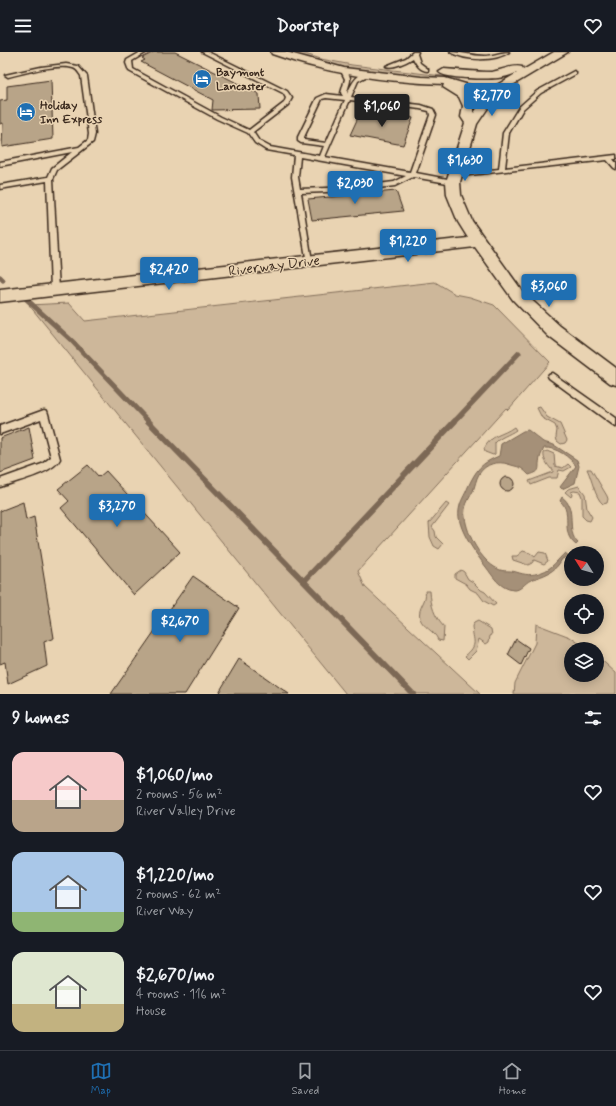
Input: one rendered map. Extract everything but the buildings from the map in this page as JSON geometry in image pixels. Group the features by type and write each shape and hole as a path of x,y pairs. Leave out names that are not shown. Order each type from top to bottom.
{"street":[{"path":"276,52 299,60 344,71 367,74 424,75 444,72 501,75 524,66 535,65"},
{"path":"311,52 334,58 389,66 475,90 494,92"},
{"path":"563,52 535,65 494,92 478,118 471,123 453,179 454,195 465,222 510,286 543,321 575,348 616,378"},
{"path":"444,72 467,78 494,92"},
{"path":"424,75 467,98 470,104 467,117 471,123"},
{"name":"Riverway Drive","path":"0,296 478,242"}],"lane":[{"path":"144,52 130,60 129,63 131,70 219,118 250,132 257,142 268,148 413,174 453,179 502,170 616,157"},
{"path":"204,52 285,92 289,98 286,104 250,132"},
{"path":"452,52 488,58 497,57 507,52"},
{"path":"389,66 407,60 416,53 424,75"},
{"path":"8,75 74,66 83,72 92,134 91,141 54,169 50,179 55,290"},
{"path":"344,71 349,80 344,93 347,99"},
{"path":"502,170 506,133 520,108 539,92 574,73"},
{"path":"322,158 356,80 367,74"},
{"path":"298,190 354,189 394,184 413,174 433,115 431,110 421,107 326,96 320,98 301,137 301,140 328,145"},
{"path":"0,164 82,149"},
{"path":"297,154 296,177 309,261"},
{"path":"609,158 616,167"},
{"path":"0,187 50,179"},
{"path":"552,376 616,423"},
{"path":"0,430 44,414 56,459 45,467 0,483"}],"shaded area":[{"path":"289,52 299,52 321,59 352,65 459,78 457,81 351,69"},
{"path":"435,282 455,294 494,305 550,362 508,410 506,408 358,571 365,587 480,694 346,694 29,305 69,303 85,321"},
{"path":"540,407 547,417 560,424 567,440 565,443 561,444 557,441 557,430 555,425 542,418 537,408"},
{"path":"514,427 516,430 499,439 495,443 495,454 493,455 485,452 484,449 490,440"},
{"path":"528,430 543,442 554,445 577,460 579,466 575,483 562,489 560,487 576,466 562,453 553,449 544,448 540,458 539,469 533,474 529,475 519,467 504,463 496,463 485,467 478,476 465,510 466,524 476,547 486,560 500,570 532,575 546,571 564,554 564,558 549,573 531,580 520,588 513,590 500,584 477,555 464,532 459,517 459,510 461,501 471,481 483,464 499,456 501,444 523,431"},
{"path":"547,451 554,454 555,466 563,468 568,464 571,467 564,471 559,470 557,478 549,478 531,485 529,481 553,472 553,469 551,469 544,457 544,453"},
{"path":"587,469 591,469 607,496 607,503 603,504 600,501"},
{"path":"579,486 585,494 587,509 592,517 590,521 586,520 582,516 582,497 580,492 571,492 571,497 565,492 568,489"},
{"path":"562,497 567,502 571,513 572,532 578,543 576,545 568,534 566,511 560,501"},
{"path":"446,503 449,505 432,527 435,531 436,537 443,544 439,549 434,546 430,537 429,523"},
{"path":"523,551 530,553 535,557 539,552 545,553 548,561 544,564 534,560 528,565 513,560 512,556 517,556"},
{"path":"461,570 468,579 485,592 496,604 493,606 484,601 478,593 455,578 455,574"},
{"path":"425,591 430,591 434,610 444,627 443,641 438,640 421,621 419,614 426,595"},
{"path":"478,621 491,629 492,635 490,636 489,642 486,644 479,639 476,651 468,659 465,656 474,645 472,626"},
{"path":"536,624 570,637 577,642 564,642 564,682 604,682 604,662 616,673 616,694 514,694 515,683 535,643"}],"waterway":[{"path":"0,277 3,280"},
{"path":"23,296 72,341 149,422"},
{"path":"454,422 519,353"},
{"path":"148,421 413,694"},
{"path":"305,580 455,421"}],"place":[{"name":"Baymont Lancaster","path":"202,79"},
{"name":"Holiday Inn Express","path":"26,112"}]}
